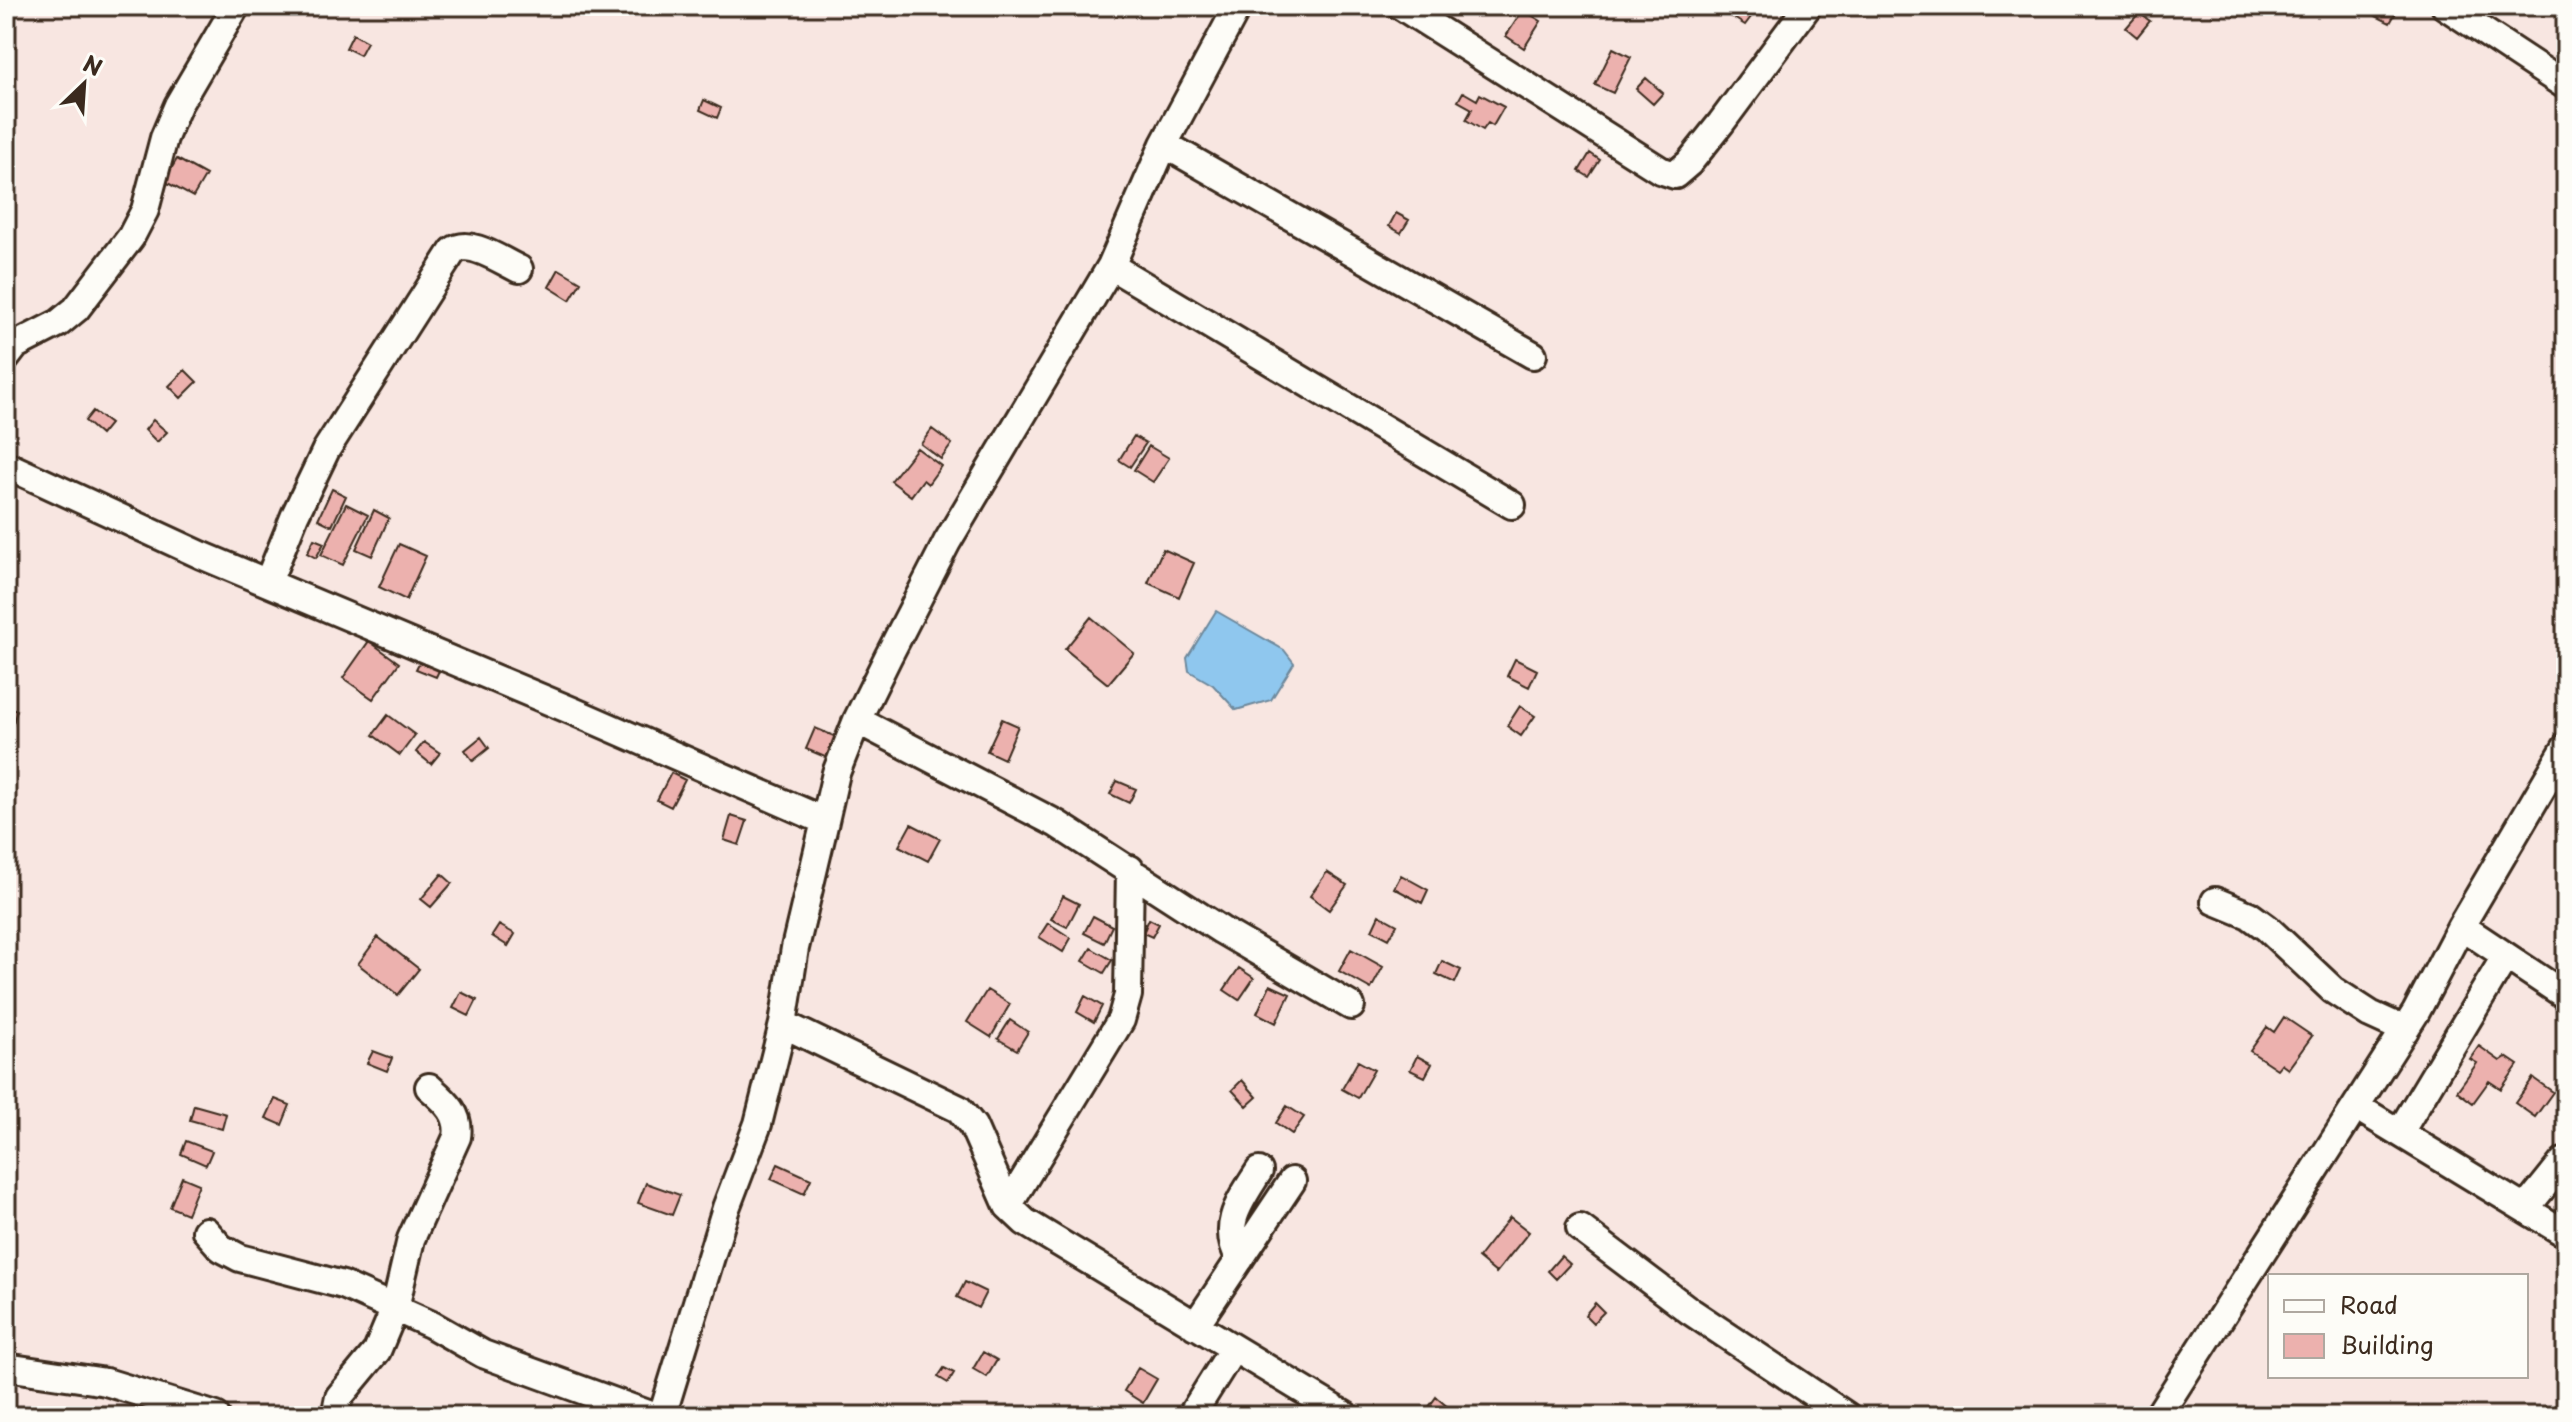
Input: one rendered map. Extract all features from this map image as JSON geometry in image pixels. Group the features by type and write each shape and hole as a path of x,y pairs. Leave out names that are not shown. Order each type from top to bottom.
{"street":[{"path":"6,358 16,345 59,323 76,309 131,237 145,210 164,138 178,105 236,6"},
{"path":"206,1231 221,1248 240,1258 343,1285 508,1364 661,1416 726,1208 758,1124 783,1024 795,948 836,773 857,720 947,542 1111,266 1164,144 1238,6"},
{"path":"1401,6 1660,170 1675,175 1680,173 1721,123 1808,6"},
{"path":"2445,6 2566,86"},
{"path":"1164,144 1533,355"},
{"path":"268,582 326,450 453,251 457,247 469,246 519,269"},
{"path":"1111,266 1512,505"},
{"path":"6,465 201,555 825,821"},
{"path":"857,720 1057,824 1221,930 1351,1006"},
{"path":"2158,1416 2405,1030 2461,926 2566,747"},
{"path":"1008,1206 1121,1020 1128,995 1130,869"},
{"path":"2215,901 2249,915 2333,990 2370,1014 2405,1030"},
{"path":"2461,926 2566,996"},
{"path":"2400,1132 2505,957"},
{"path":"783,1024 959,1109 973,1126 1008,1206 1025,1222 1346,1416"},
{"path":"335,1416 339,1397 377,1351 395,1308 411,1239 459,1128 451,1107 429,1087"},
{"path":"2357,1107 2566,1234"},
{"path":"2526,1208 2563,1162"},
{"path":"1240,1259 1232,1245 1230,1228 1245,1193 1259,1171"},
{"path":"1195,1326 1292,1181"},
{"path":"1580,1228 1690,1311 1847,1416"},
{"path":"1191,1416 1233,1349"},
{"path":"6,1367 106,1382 216,1416"}],"water":[{"path":"1216,611 1284,650 1294,663 1271,700 1236,710 1213,685 1189,671 1187,658"}],"building":[{"path":"1735,6 1745,6 1754,13 1745,25 1729,15"},
{"path":"2381,6 2398,9 2390,23 2376,16"},
{"path":"1523,10 1541,21 1524,48 1506,36"},
{"path":"2139,13 2150,21 2137,37 2126,28"},
{"path":"353,34 367,42 360,55 346,48"},
{"path":"1613,48 1631,57 1613,93 1595,85"},
{"path":"1646,78 1663,93 1653,104 1636,89"},
{"path":"1463,92 1477,100 1480,94 1504,107 1493,126 1488,123 1483,130 1466,120 1472,109 1458,101"},
{"path":"704,100 721,108 717,118 700,110"},
{"path":"1590,153 1600,160 1589,177 1579,171"},
{"path":"177,159 206,175 193,197 164,181"},
{"path":"1396,213 1409,220 1401,233 1389,226"},
{"path":"559,269 581,282 570,300 549,287"},
{"path":"185,370 197,382 181,398 169,386"},
{"path":"93,411 110,424 101,435 85,421"},
{"path":"153,420 167,432 157,442 145,430"},
{"path":"932,429 952,444 941,459 921,444"},
{"path":"1134,436 1146,443 1130,467 1119,460"},
{"path":"1149,446 1169,458 1153,482 1134,470"},
{"path":"917,448 941,466 928,484 923,480 911,496 891,481"},
{"path":"332,489 346,496 332,526 318,519"},
{"path":"346,504 368,515 343,565 321,555"},
{"path":"374,510 389,518 372,556 356,549"},
{"path":"314,539 324,543 316,558 307,553"},
{"path":"399,544 426,556 406,600 379,587"},
{"path":"1163,549 1194,563 1179,597 1148,583"},
{"path":"1091,617 1134,653 1108,684 1065,649"},
{"path":"369,641 399,663 373,699 343,678"},
{"path":"424,653 443,662 436,677 416,669"},
{"path":"1515,659 1537,670 1529,687 1507,676"},
{"path":"6,706 17,710 12,727 6,725"},
{"path":"1520,706 1535,716 1521,736 1507,726"},
{"path":"388,715 415,735 400,755 373,735"},
{"path":"1002,719 1018,726 1004,759 987,751"},
{"path":"815,728 841,739 832,760 806,749"},
{"path":"481,737 489,748 473,761 465,750"},
{"path":"424,742 440,753 431,764 416,752"},
{"path":"671,773 685,780 671,807 657,800"},
{"path":"1117,781 1136,789 1129,803 1110,794"},
{"path":"731,816 747,821 739,845 724,840"},
{"path":"911,824 940,839 928,861 899,846"},
{"path":"1327,872 1347,885 1329,910 1310,896"},
{"path":"442,874 452,883 431,907 421,899"},
{"path":"1401,875 1428,890 1422,903 1394,888"},
{"path":"1063,896 1079,904 1067,927 1051,919"},
{"path":"1379,915 1397,925 1389,939 1372,930"},
{"path":"1093,916 1112,926 1104,943 1084,933"},
{"path":"1149,919 1159,924 1152,937 1143,933"},
{"path":"1048,923 1071,938 1063,952 1039,937"},
{"path":"499,925 515,934 508,946 492,936"},
{"path":"378,937 419,969 398,995 358,964"},
{"path":"1091,948 1112,960 1104,973 1083,961"},
{"path":"1351,949 1383,967 1371,989 1339,971"},
{"path":"1442,961 1461,970 1455,983 1436,974"},
{"path":"1239,968 1254,978 1239,1000 1224,990"},
{"path":"1270,985 1290,994 1276,1023 1257,1013"},
{"path":"987,990 1010,1004 991,1037 967,1022"},
{"path":"461,992 477,1000 469,1016 453,1008"},
{"path":"1085,996 1102,1006 1094,1022 1077,1012"},
{"path":"2284,1017 2312,1036 2288,1069 2281,1064 2277,1069 2250,1051 2267,1027 2274,1032"},
{"path":"1010,1020 1028,1032 1017,1050 998,1039"},
{"path":"2479,1046 2500,1061 2506,1057 2518,1065 2501,1089 2489,1081 2473,1103 2457,1091 2477,1063 2470,1059"},
{"path":"373,1051 392,1058 387,1071 367,1063"},
{"path":"1417,1056 1432,1064 1425,1077 1410,1070"},
{"path":"1358,1061 1374,1070 1358,1098 1342,1089"},
{"path":"2533,1078 2553,1092 2535,1117 2515,1103"},
{"path":"1242,1080 1257,1097 1247,1106 1232,1090"},
{"path":"275,1099 290,1105 282,1125 266,1118"},
{"path":"194,1105 226,1114 222,1129 190,1120"},
{"path":"1287,1106 1304,1117 1292,1134 1276,1123"},
{"path":"186,1141 212,1151 206,1165 181,1154"},
{"path":"778,1164 811,1179 804,1194 771,1179"},
{"path":"182,1177 199,1184 187,1214 170,1207"},
{"path":"646,1183 680,1195 672,1215 638,1203"},
{"path":"1510,1217 1529,1232 1496,1273 1478,1258"},
{"path":"1561,1256 1570,1264 1556,1279 1548,1271"},
{"path":"965,1282 986,1292 978,1308 957,1297"},
{"path":"1595,1303 1604,1312 1593,1323 1585,1315"},
{"path":"983,1352 997,1360 987,1377 973,1369"},
{"path":"944,1368 954,1373 948,1383 938,1377"},
{"path":"1138,1368 1157,1379 1143,1403 1124,1391"},
{"path":"1436,1397 1450,1409 1445,1416 1432,1416 1426,1411"}]}
